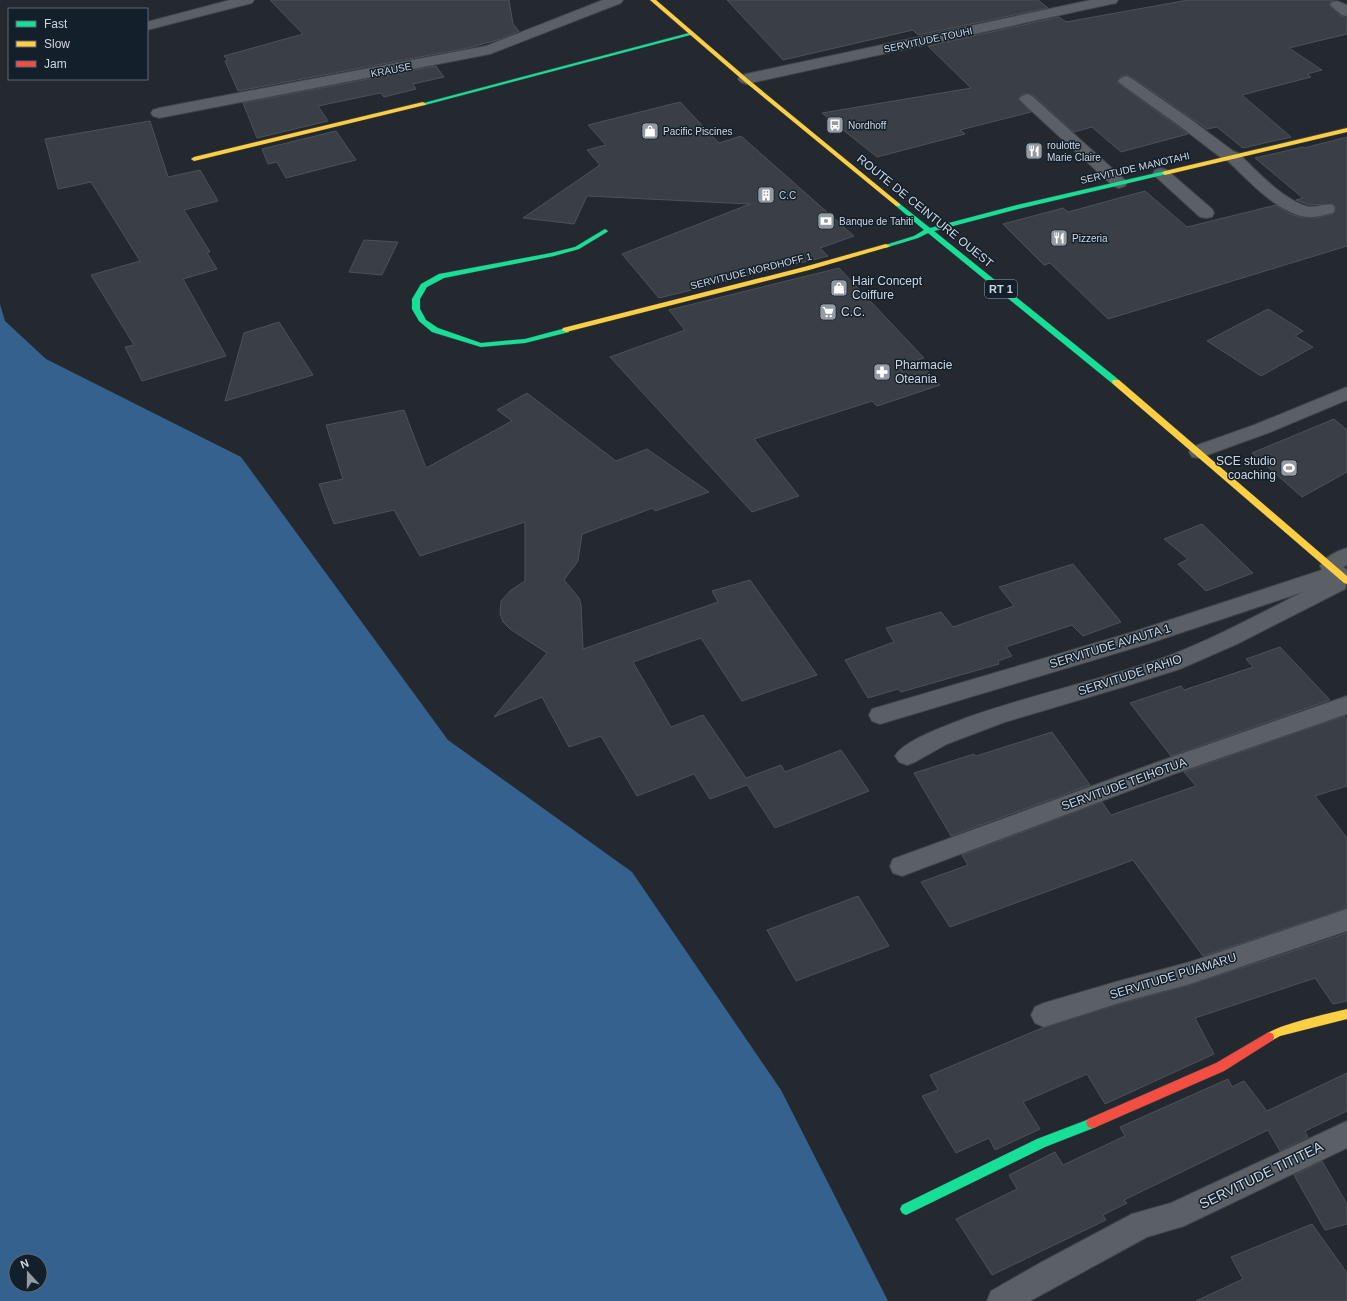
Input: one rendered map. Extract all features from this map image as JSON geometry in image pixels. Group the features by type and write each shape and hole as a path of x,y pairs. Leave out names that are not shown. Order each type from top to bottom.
{"street":[{"path":"204,4 220,0"},
{"path":"148,26 247,0"},
{"name":"KRAUSE","path":"159,113 490,50 616,0"},
{"name":"ROUTE DE CEINTURE OUEST","path":"653,0 691,34 1342,571"},
{"name":"SERVITUDE TOUHI","path":"746,79 1111,0"},
{"path":"194,159 291,137 488,88 691,34"},
{"path":"1126,81 1231,157 1284,202 1296,209 1308,213 1327,209"},
{"path":"1027,99 1118,183"},
{"name":"SERVITUDE MANOTAHI","path":"930,230 1017,207 1347,130"},
{"path":"1161,174 1206,213"},
{"name":"SERVITUDE NORDHOFF 1","path":"605,231 577,248 552,255 442,276 424,286 416,299 416,309 423,321 435,330 456,338 481,345 525,341 619,315 846,259 916,237 930,230"},
{"path":"1199,452 1261,429 1347,393"},
{"name":"SERVITUDE AVAUTA 1","path":"880,715 1139,638 1342,571"},
{"name":"SERVITUDE PAHIO","path":"907,756 939,738 999,716 1124,679 1172,663 1236,636 1342,571"},
{"name":"SERVITUDE TEIHOTUA","path":"902,866 1155,772 1347,705"},
{"name":"SERVITUDE PUAMARU","path":"1044,1015 1119,992 1190,973 1347,920"},
{"path":"906,1209 1041,1143 1109,1117 1220,1067 1278,1032 1347,1014"},
{"name":"SERVITUDE TITITEA","path":"1002,1301 1050,1273 1142,1224 1174,1216 1347,1134"}],"water":[{"path":"0,304 5,321 46,359 241,457 448,740 632,872 781,1090 888,1301 0,1301"}],"building":[{"path":"270,0 509,0 513,24 519,31 501,39 468,48 238,91 225,61 228,60 224,56 303,34"},
{"path":"727,0 1038,0 1048,8 918,35 913,30 783,60"},
{"path":"1188,0 1334,0 1331,1 1329,5 1341,16 1347,17 1347,34 1289,48 1322,70 1307,74 1311,77 1242,95 1291,137 1243,148 1217,127 1207,129 1127,75 1120,77 1117,82 1188,134 1121,152 1092,127 1074,132 1033,95 1026,93 1021,95 1018,99 1031,112 960,130 965,134 877,157 822,113 971,88 928,46 1059,17 1066,22"},
{"path":"436,66 444,77 413,84 416,89 384,97 380,93 318,106 328,121 257,138 243,103"},
{"path":"680,102 719,143 741,136 854,236 820,248 828,256 659,298 622,254 750,204 587,196 574,224 523,218 600,165 587,150 606,145 588,125"},
{"path":"150,121 168,177 200,170 218,201 184,210 210,252 207,253 217,269 183,279 226,356 142,381 125,347 134,345 91,275 140,261 91,182 58,189 45,139"},
{"path":"336,131 356,160 286,178 277,162 268,164 262,149"},
{"path":"1347,137 1347,246 1108,319 1050,263 1044,265 1003,224 1063,208 1068,212 1145,191 1187,227 1276,205 1288,213 1300,217 1315,218 1333,214 1336,208 1333,204 1310,205 1296,200 1303,198 1255,158"},
{"path":"364,240 398,242 382,275 349,272"},
{"path":"839,268 924,358 918,360 940,385 877,406 872,401 754,439 799,496 752,512 610,357 685,330 669,310"},
{"path":"1268,309 1303,331 1295,336 1313,347 1261,376 1207,341"},
{"path":"279,322 313,375 225,401 244,333"},
{"path":"527,393 616,461 647,449 709,492 655,511 653,508 582,534 578,561 564,580 579,598 581,605 583,649 718,602 712,591 750,580 817,675 742,701 701,638 633,662 671,727 703,715 746,778 781,765 785,772 841,750 869,791 775,828 747,785 710,799 694,774 637,796 601,736 569,747 542,697 494,717 547,653 510,629 503,622 500,614 501,601 511,590 525,581 525,522 420,556 394,510 334,524 319,484 343,479 326,425 404,410 426,468 512,421 497,410"},
{"path":"1334,419 1347,430 1347,472 1302,497 1252,453"},
{"path":"1202,524 1253,573 1206,591 1178,564 1188,559 1164,539"},
{"path":"1073,564 1121,622 1083,636 1072,625 1006,647 1012,656 998,661 999,664 901,692 898,689 868,698 845,660 894,642 886,628 941,612 953,627 1014,606 999,587"},
{"path":"1280,647 1330,700 1171,756 1130,703 1181,686 1184,690 1253,667 1246,659"},
{"path":"1344,716 1347,719 1347,786 1315,796 1347,838 1347,908 1203,956 1133,860 950,927 921,882 968,865 962,855 1102,802 1111,815 1196,786 1184,772"},
{"path":"1052,732 1090,785 951,836 914,773 974,754 976,756"},
{"path":"858,896 889,946 796,981 767,930"},
{"path":"1347,933 1347,1001 1333,1004 1315,978 1195,1018 1214,1054 1105,1104 1087,1074 1023,1102 1040,1129 995,1150 989,1138 956,1153 922,1096 938,1090 930,1075 1042,1028 1119,1004 1190,985"},
{"path":"1347,1073 1347,1111 1305,1131 1308,1137 1280,1151 1268,1130 1124,1200 1127,1203 1103,1215 1106,1220 992,1275 956,1219 1017,1189 1009,1175 1055,1152 1063,1165 1125,1136 1120,1127 1228,1079 1232,1087 1244,1081 1267,1111"},
{"path":"1322,1161 1347,1204 1347,1224 1325,1230 1294,1175"},
{"path":"1312,1224 1347,1273 1347,1301 1196,1301 1243,1279 1231,1257"}],"traffic: fast":[{"path":"423,104 691,34"},
{"path":"886,246 916,237 929,230 1017,207 1165,173"},
{"path":"898,205 1116,382"},
{"path":"566,330 525,341 481,345 435,330 423,321 416,309 416,299 424,286 442,276 552,255 577,248 605,231"},
{"path":"906,1209 1041,1143 1092,1123"}],"traffic: slow":[{"path":"653,0 747,81 898,205"},
{"path":"194,159 423,104"},
{"path":"1165,173 1347,130"},
{"path":"566,330 807,269 886,246"},
{"path":"1116,382 1347,581"},
{"path":"1269,1037 1278,1032 1347,1014"}],"traffic: jam":[{"path":"1092,1123 1220,1067 1269,1037"}],"place":[{"name":"Nordhoff","path":"835,125"},
{"name":"Pacific Piscines","path":"650,131"},
{"name":"roulotte Marie Claire","path":"1034,151"},
{"name":"C.C","path":"766,195"},
{"name":"Banque de Tahiti","path":"826,221"},
{"name":"Pizzeria","path":"1059,238"},
{"name":"Hair Concept Coiffure","path":"839,288"},
{"name":"C.C.","path":"828,312"},
{"name":"Pharmacie Oteania","path":"882,372"},
{"name":"SCE studio coaching","path":"1289,468"}]}
